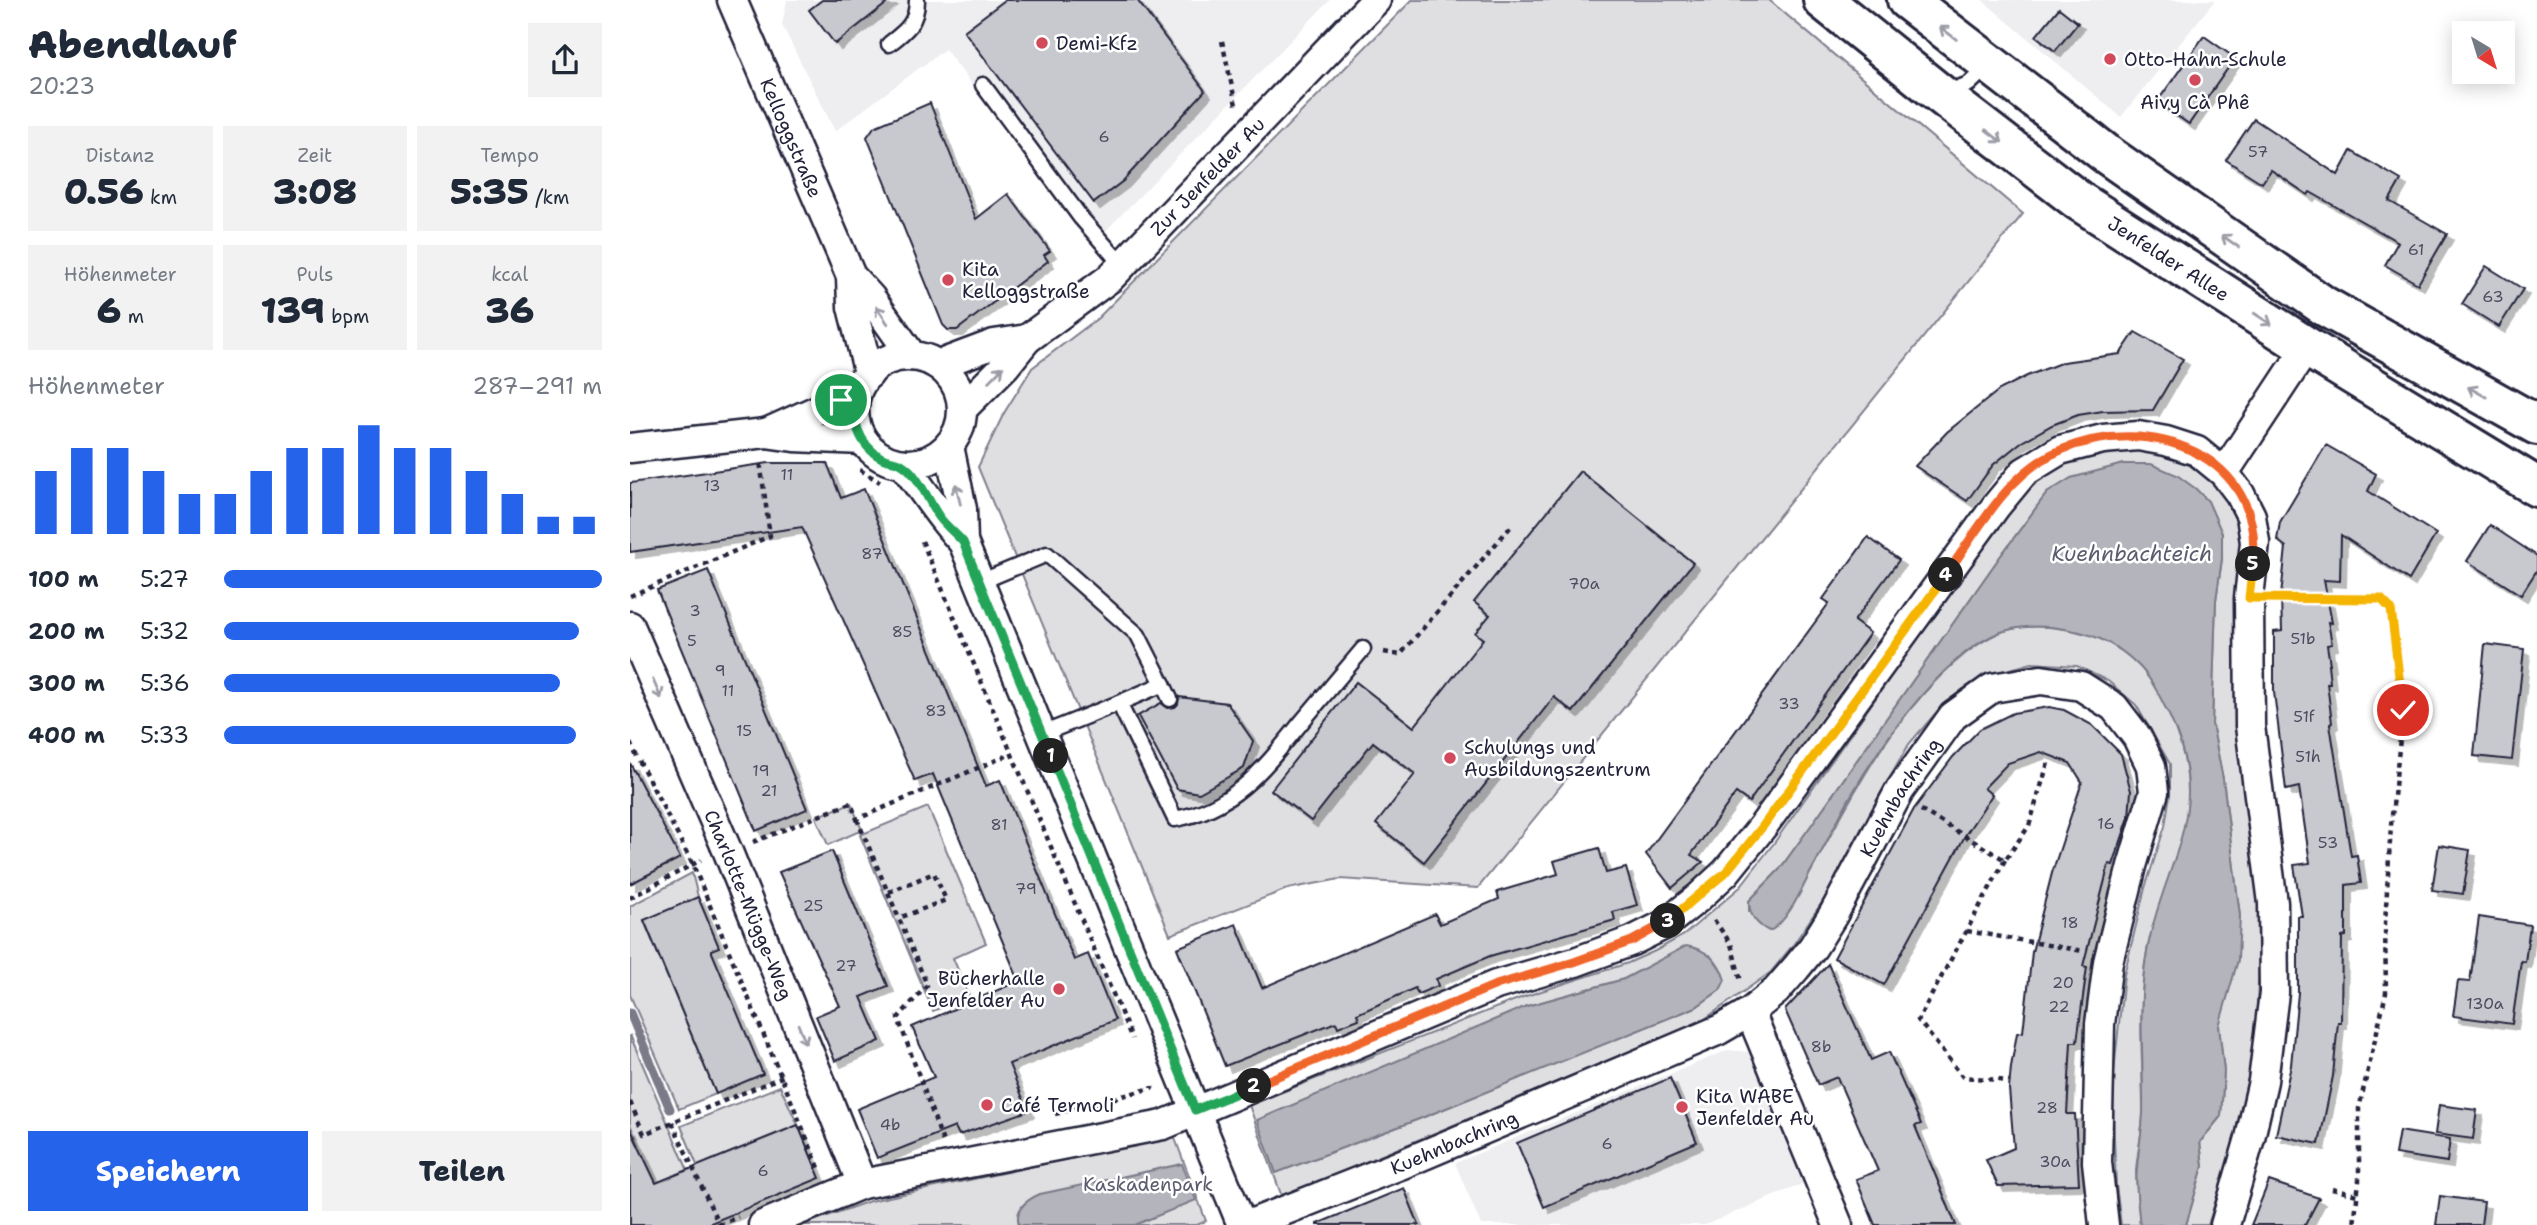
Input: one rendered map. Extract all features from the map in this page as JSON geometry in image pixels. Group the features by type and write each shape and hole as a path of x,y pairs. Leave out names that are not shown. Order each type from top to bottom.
{"main road":[{"name":"Jenfelder Allee","path":"1823,0 2079,201 2307,347 2537,487"},
{"path":"1907,0 2120,164 2347,321 2537,425"},
{"path":"2307,347 2347,321"}],"street":[{"name":"Kelloggstraße","path":"732,0 851,276 925,360"},
{"name":"Zur Jenfelder Au","path":"962,408 1006,365 1027,339 1122,265 1376,0"},
{"name":"Kelloggstraße","path":"851,276 852,307 863,383"},
{"name":"Zur Jenfelder Au","path":"925,360 1027,339"},
{"path":"2224,474 2307,347"},
{"path":"762,444 863,383 889,360 925,360 953,379 958,388 962,408 960,428 949,446 933,459 897,476"},
{"path":"857,452 855,417 863,383"},
{"path":"752,1220 862,1184 1163,1125 1496,985 1574,962 1632,941 1664,925 1726,872 1763,826 1996,506 2024,472 2060,450 2103,439 2138,436 2197,451 2224,474 2240,494 2251,516 2255,542 2249,598 2250,726 2273,902 2274,993 2263,1081 2225,1225"},
{"path":"630,448 762,444 794,438 883,458 897,476 929,498 941,519 963,542 1242,1225"},
{"path":"949,446 962,509 963,542"},
{"name":"Charlotte-Mügge-Weg","path":"630,626 727,849 862,1184"},
{"name":"Kuehnbachring","path":"1248,1225 1412,1159 1689,1042 1750,1013 1776,991 1813,947 1833,915 1896,795 1953,716 1992,688 2041,680 2081,686 2115,708 2137,737 2151,766 2154,792 2109,956 2100,1024 2097,1149 2104,1225"},
{"path":"1750,1013 1838,1225"}],"lane":[{"path":"889,44 909,29 917,9 917,0"},
{"path":"1940,94 1969,84 1989,64"},
{"path":"983,85 1081,219 1122,265"},
{"path":"980,582 1047,554 1138,635 1170,699"},
{"path":"1119,703 1175,819 1195,816 1214,807 1254,780 1363,649"},
{"path":"1042,734 1163,684"}],"path":[{"path":"1222,41 1236,107 1254,127"},
{"path":"630,596 770,536 762,444"},
{"path":"857,452 897,476"},
{"path":"1363,649 1400,655 1513,524"},
{"path":"920,537 1136,1049"},
{"path":"2249,598 2381,599 2391,609 2403,710 2390,839 2385,923 2386,993 2359,1108 2354,1225"},
{"path":"630,743 692,864 824,1179"},
{"path":"857,819 1011,754"},
{"path":"2010,1081 1963,1077 1918,1020 2005,860 2029,826 2048,762"},
{"path":"1896,795 2005,860"},
{"path":"630,898 692,864 850,803 927,985 898,1018 943,1144 956,1140"},
{"path":"888,892 934,873 946,900 900,918"},
{"path":"1698,898 1731,944 1750,1013"},
{"path":"1967,931 2109,956"},
{"path":"630,1102 644,1134 814,1064"},
{"path":"1048,1116 1152,1088 1147,1075"},
{"path":"672,1122 719,1225 752,1220"},
{"path":"2332,1189 2357,1195"}],"shaded area":[{"path":"787,0 1330,0 1093,244 945,49 835,131 782,25"},
{"name":"Otto-Hahn-Schule","path":"1982,0 2215,0 2121,117"},
{"name":"Kita WABE Jenfelder Au","path":"1728,1050 1751,1052 1807,1182 1705,1225 1481,1225 1455,1163"}],"green space":[{"path":"1412,0 1769,0 2023,214 1478,888 1340,879 1287,889 1170,935 978,467 1004,413 1032,368 1098,318"},
{"path":"2136,448 2163,451 2208,472 2234,505 2241,529 2235,708 2256,867 2260,942 2256,1024 2247,1087 2234,1143 2208,1225 2186,1225 2203,1166 2200,1142 2221,1116 2224,1071 2219,1026 2240,916 2223,779 2212,724 2216,600 2222,559 2047,493 1779,870 1749,901 1749,911 1795,901 1849,801 1889,737 1937,679 1975,646 2006,631 2040,626 2089,634 2124,651 2143,670 2172,719 2187,775 2188,803 2185,828 2155,920 2144,971 2141,1011 2143,1119 2136,1171 2140,1225 2121,1225 2116,1185 2112,1091 2124,975 2145,888 2165,826 2170,795 2170,764 2136,705 2108,681 2077,666 2032,663 1985,676 1963,689 1940,708 1909,744 1827,895 1771,972 1702,1021 1282,1197 1249,1105 1523,997 1628,963 1684,935 1739,888 1774,843 2000,521 2031,488 2059,467 2091,454","holes":["1710,955 1723,975 1720,990 1696,1007 1419,1119 1276,1173 1258,1120 1527,1006 1624,979 1652,965"]},
{"path":"851,803 862,830 828,845 816,817"},
{"path":"928,807 986,943 953,958 969,996 933,1011 860,835"},
{"path":"692,873 698,897 644,921 716,1094 679,1109 630,995 630,906"},
{"path":"630,1035 701,1201 688,1206 675,1175 630,1194 639,1145 630,1124"},
{"path":"780,1086 798,1125 707,1162 717,1214 681,1126"},
{"name":"Kaskadenpark","path":"1173,1133 1206,1221 1197,1225 802,1225 870,1201 1129,1146"}],"water":[{"name":"Kuehnbachteich","path":"2123,464 2151,464 2177,475 2208,501 2222,533 2222,559 2216,600 2212,724 2223,779 2240,916 2238,960 2219,1026 2224,1071 2221,1116 2200,1142 2203,1166 2186,1225 2140,1225 2136,1183 2143,1114 2144,972 2154,920 2182,836 2188,780 2182,749 2160,696 2145,672 2121,650 2088,635 2037,626 2012,629 1989,637 1966,652 1921,696 1881,748 1847,804 1798,897 1781,922 1769,931 1754,919 1749,906 1749,901 1779,870 2047,493 2071,478"},
{"path":"1686,946 1711,957 1725,980 1720,990 1696,1007 1419,1119 1276,1173 1257,1120 1527,1006 1624,979"},
{"path":"1182,1164 1196,1200 1135,1225 1019,1225 1018,1214 1022,1206 1040,1194"}],"building":[{"path":"822,0 891,0 835,44 809,10"},
{"path":"1005,0 1137,0 1205,91 1123,181 1094,203 964,31"},
{"path":"2059,8 2078,23 2055,51 2036,36"},
{"path":"2204,36 2235,58 2189,124 2157,102"},
{"path":"930,103 976,219 1008,194 1050,251 1044,255 1048,261 957,330 948,330 943,325 867,137 874,127"},
{"path":"2254,119 2338,175 2351,151 2401,180 2389,201 2447,234 2418,284 2385,265 2398,242 2310,192 2308,195 2271,170 2262,183 2226,160"},
{"path":"2486,266 2523,289 2499,327 2462,304"},
{"path":"2135,332 2183,359 2153,410 2103,411 2078,415 2052,425 2020,443 1993,465 1967,501 1915,466 1947,432 1999,390 2063,362 2120,354"},
{"path":"2326,445 2376,474 2368,491 2436,534 2409,580 2341,535 2340,581 2324,580 2332,623 2328,622 2332,644 2327,645 2330,664 2330,683 2327,683 2330,724 2351,856 2357,855 2361,883 2346,885 2346,936 2342,937 2341,1022 2338,1022 2333,1076 2319,1144 2276,1135 2291,1065 2298,993 2298,916 2302,916 2294,865 2310,863 2299,787 2286,790 2274,692 2274,632 2282,631 2281,596 2286,547 2277,540 2280,522"},
{"path":"769,463 827,463 841,498 864,489 986,786 1000,780 1074,960 1088,954 1115,1020 1009,1064 1028,1111 959,1135 955,1127 877,1158 857,1109 934,1077 912,1027 1019,981 933,774 915,781 802,527 630,552 630,483"},
{"path":"1580,471 1693,563 1573,712 1554,697 1424,862 1376,824 1415,774 1373,742 1311,821 1271,790 1356,682 1414,727 1483,639 1475,633 1490,615 1474,602"},
{"path":"2490,525 2537,556 2537,570 2521,595 2467,561"},
{"path":"1868,537 1899,560 1854,621 1870,633 1749,802 1736,793 1691,855 1703,862 1672,888 1646,854 1829,603 1823,599"},
{"path":"708,570 807,809 756,831 657,590"},
{"path":"2485,644 2524,649 2512,760 2474,756"},
{"path":"1179,697 1227,703 1253,741 1244,768 1199,793 1177,789 1138,716 1161,703 1168,708 1175,707"},
{"path":"2049,707 2064,710 2092,725 2121,754 2131,791 2129,817 2113,865 2109,864 2083,966 2087,967 2077,1042 2071,1042 2067,1114 2075,1114 2079,1184 1998,1186 1986,1160 2014,1148 2009,1089 2011,1067 2017,1033 2023,1032 2032,952 2052,873 2082,782 2070,763 2041,752 2008,763 1984,788 1992,795 1966,834 1884,985 1834,958 1914,809 1953,757 1980,729 2013,713"},
{"path":"630,763 680,858 630,884"},
{"path":"2439,845 2470,850 2463,894 2432,890"},
{"path":"1599,848 1606,873 1626,868 1637,905 1613,912 1615,920 1490,956 1436,979 1438,986 1418,994 1415,988 1357,1014 1359,1019 1338,1027 1336,1022 1225,1066 1177,948 1236,924 1262,988 1435,914 1440,924 1499,899 1497,892 1558,874 1554,861"},
{"path":"832,851 888,986 861,997 880,1041 835,1061 816,1016 840,1006 779,872"},
{"path":"698,897 719,947 711,950 763,1074 716,1094 644,920"},
{"path":"2479,917 2530,925 2525,962 2521,961 2512,1024 2453,1016 2458,981 2470,982"},
{"path":"1828,964 1871,1060 1889,1052 1921,1124 1915,1126 1956,1225 1875,1225 1856,1179 1878,1171 1837,1077 1818,1085 1785,1010"},
{"path":"1670,1078 1697,1142 1544,1207 1517,1143"},
{"path":"2439,1105 2477,1110 2473,1139 2435,1134"},
{"path":"798,1125 820,1178 706,1225 630,1225 630,1128 656,1183"},
{"path":"2399,1131 2450,1139 2447,1162 2395,1154"},
{"path":"2269,1181 2319,1198 2305,1225 2251,1225"},
{"path":"1404,1188 1419,1225 1317,1225 1317,1224"},
{"path":"2440,1196 2484,1202 2481,1225 2436,1225"}],"waterway":[{"path":"630,1013 670,1109"}],"place":[{"name":"Demi-Kfz","path":"1042,43"},
{"name":"Otto-Hahn-Schule","path":"2110,59"},
{"name":"Aivy Cà Phê","path":"2195,80"},
{"name":"Kita Kelloggstraße","path":"948,280"},
{"name":"Schulungs und Ausbildungszentrum","path":"1450,758"},
{"name":"Bücherhalle Jenfelder Au","path":"1059,989"},
{"name":"Café Termoli","path":"987,1105"},
{"name":"Kita WABE Jenfelder Au","path":"1682,1107"}],"route":[{"path":"841,400 858,392 854,407 861,437 875,453 903,464 941,519 963,542 1195,1110 1496,985 1574,962 1632,941 1664,925 1726,872 1763,826 1996,506 2024,472 2060,450 2103,439 2138,436 2197,451 2224,474 2240,494 2251,516 2255,542 2249,598 2381,599 2391,609 2403,710"}]}
